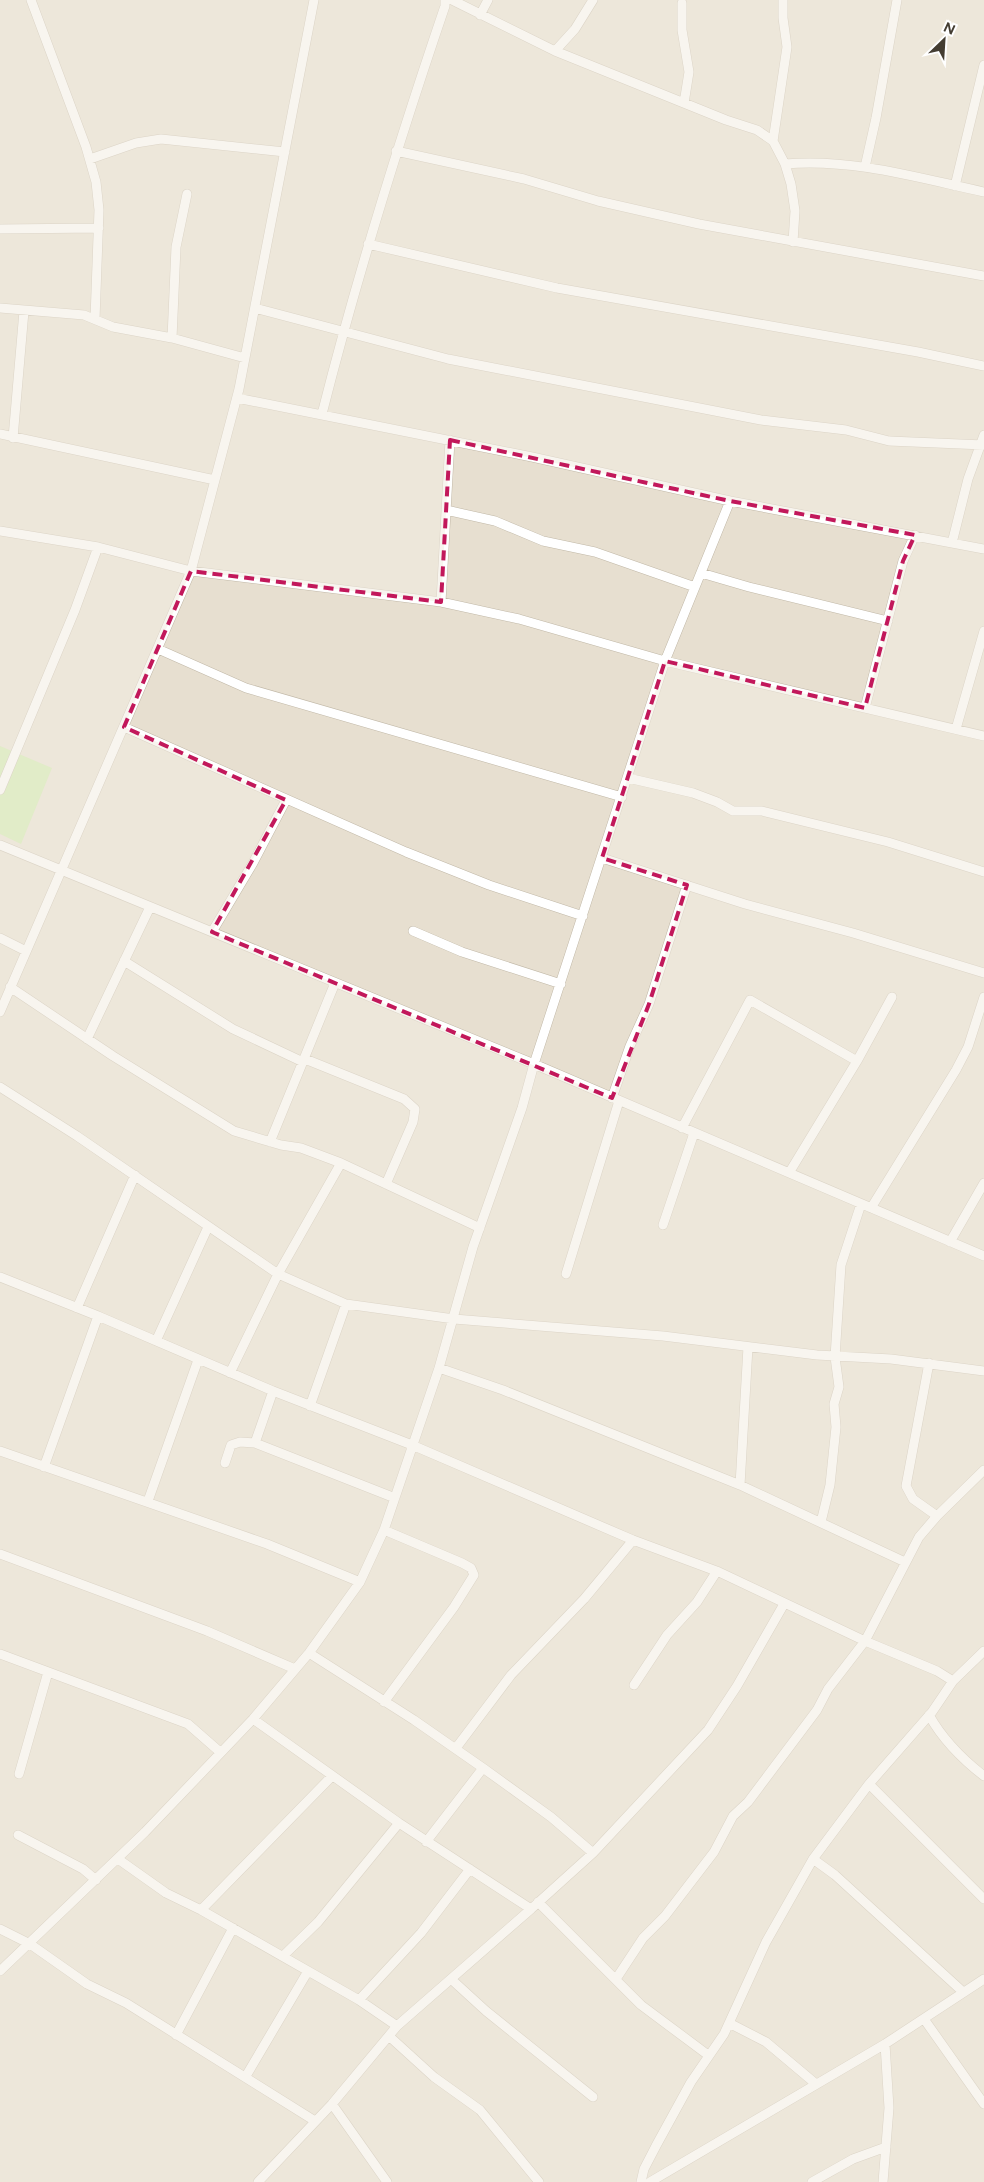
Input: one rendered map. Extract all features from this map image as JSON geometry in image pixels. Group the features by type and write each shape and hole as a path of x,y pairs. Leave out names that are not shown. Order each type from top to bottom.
{"street":[{"path":"31,0 90,159 96,182 99,228 95,319"},
{"path":"0,1012 191,571 237,398 314,0"},
{"path":"322,414 368,244 396,150 445,6 445,0"},
{"path":"452,0 554,51 757,130 772,141 785,164 792,184 795,211 793,242"},
{"path":"480,15 488,0"},
{"path":"554,51 575,29 593,0"},
{"path":"772,141 787,47 783,0"},
{"path":"865,167 876,118 896,0"},
{"path":"682,3 682,30 689,72 684,103"},
{"path":"955,186 984,65"},
{"path":"90,159 136,143 161,138 285,152"},
{"path":"396,150 524,179 574,195 690,222 984,276"},
{"path":"785,164 811,162 865,167 984,192"},
{"path":"172,338 176,247 187,194"},
{"path":"0,230 99,228"},
{"path":"368,244 557,288 918,352 984,366"},
{"path":"0,308 84,315 113,328 172,338 245,358"},
{"path":"255,308 448,359 761,420 846,430 889,441 982,446"},
{"path":"13,438 24,311"},
{"path":"237,398 450,440 730,501 984,549"},
{"path":"0,434 215,480"},
{"path":"952,543 968,479 982,446 984,435"},
{"path":"440,602 450,440"},
{"path":"0,1971 118,1859 253,1719 309,1653 360,1582 384,1530 439,1368 480,1228 522,1108 534,1064 665,661 730,501"},
{"path":"446,510 495,521 543,541 595,552 695,587"},
{"path":"0,531 98,547 191,571 440,602 519,620 665,661 984,736"},
{"path":"865,708 904,561 915,535"},
{"path":"0,790 75,610 98,547"},
{"path":"701,573 748,587 888,620"},
{"path":"956,730 984,631"},
{"path":"158,649 246,688 622,797"},
{"path":"124,726 286,800 471,877 583,916"},
{"path":"628,778 693,794 717,802 733,811 762,811 888,842 984,872"},
{"path":"212,932 253,863 286,800"},
{"path":"0,845 534,1064 984,1256"},
{"path":"602,858 984,973"},
{"path":"566,1274 630,1046 649,1004 687,885"},
{"path":"87,1039 150,907"},
{"path":"413,931 462,952 561,984"},
{"path":"0,938 26,950"},
{"path":"124,961 233,1029 304,1061 404,1100 415,1108 412,1122 386,1184"},
{"path":"270,1142 335,983"},
{"path":"10,987 87,1039 234,1131 270,1142 301,1148 341,1163 480,1228"},
{"path":"789,1173 858,1061 892,997"},
{"path":"871,1208 956,1070 968,1047 984,997"},
{"path":"682,1128 750,1000 858,1061"},
{"path":"0,1087 135,1175 278,1274 346,1304 454,1319 663,1336 835,1357 929,1364 984,1371"},
{"path":"664,1225 694,1133"},
{"path":"230,1373 278,1274 341,1163"},
{"path":"77,1308 135,1175"},
{"path":"950,1242 984,1183"},
{"path":"821,1522 830,1485 836,1427 834,1404 838,1387 835,1357 841,1265 861,1204"},
{"path":"156,1341 208,1227"},
{"path":"0,1277 98,1316 272,1391 412,1445 633,1540 717,1571 865,1641 936,1671 953,1681"},
{"path":"310,1406 346,1304"},
{"path":"44,1467 98,1316"},
{"path":"740,1485 748,1346"},
{"path":"148,1501 198,1360"},
{"path":"929,1364 906,1486 913,1498 937,1516"},
{"path":"439,1368 503,1390 740,1485 905,1562"},
{"path":"255,1443 272,1391"},
{"path":"225,1464 231,1446 240,1442 255,1443 395,1498"},
{"path":"0,1451 267,1544 360,1582"},
{"path":"616,1979 643,1938 665,1916 714,1852 733,1816 748,1802 817,1710 828,1689 865,1641 919,1537 937,1516 984,1470"},
{"path":"384,1530 462,1563 471,1568 474,1575 454,1607 384,1702"},
{"path":"456,1748 511,1675 584,1599 633,1540"},
{"path":"0,1554 207,1631 295,1669"},
{"path":"634,1685 667,1635 697,1602 717,1571"},
{"path":"258,2182 332,2104 390,2037 397,2026 593,1853 708,1730 738,1686 784,1604"},
{"path":"309,1653 456,1748 544,1812 593,1853"},
{"path":"641,2182 644,2169 656,2144 708,2055 724,2034 766,1942 814,1859 869,1784 929,1715 953,1681 984,1653"},
{"path":"0,1654 188,1724 220,1752"},
{"path":"18,1774 48,1672"},
{"path":"929,1715 938,1731 954,1750 984,1776"},
{"path":"253,1719 426,1842 535,1905 616,1979 641,2006 708,2055"},
{"path":"426,1842 483,1768"},
{"path":"202,1910 332,1776"},
{"path":"869,1784 984,1899"},
{"path":"282,1956 318,1922 399,1823"},
{"path":"18,1835 83,1869 96,1880"},
{"path":"118,1859 166,1893 202,1910 359,2000 397,2026"},
{"path":"814,1859 835,1874 962,1991"},
{"path":"359,2000 420,1932 470,1869"},
{"path":"176,2035 232,1928"},
{"path":"0,1929 30,1944 87,1984 126,2003 246,2076 315,2121"},
{"path":"246,2076 308,1971"},
{"path":"655,2181 885,2044 984,1978"},
{"path":"451,1979 486,2011 593,2098"},
{"path":"924,2019 984,2104"},
{"path":"729,2023 766,2042 816,2084"},
{"path":"390,2037 434,2077 480,2110 540,2182"},
{"path":"883,2182 889,2108 885,2044"},
{"path":"332,2104 386,2182"},
{"path":"812,2182 852,2160 886,2147"}],"highlighted area":[{"path":"450,440 730,501 915,535 903,561 865,708 665,661 602,858 687,885 649,1004 612,1098 212,932 286,800 124,727 191,571 441,602"}],"shaded area":[{"path":"0,0 984,0 984,2182 0,2182"}],"green space":[{"path":"0,746 52,768 21,844 0,834"}]}
